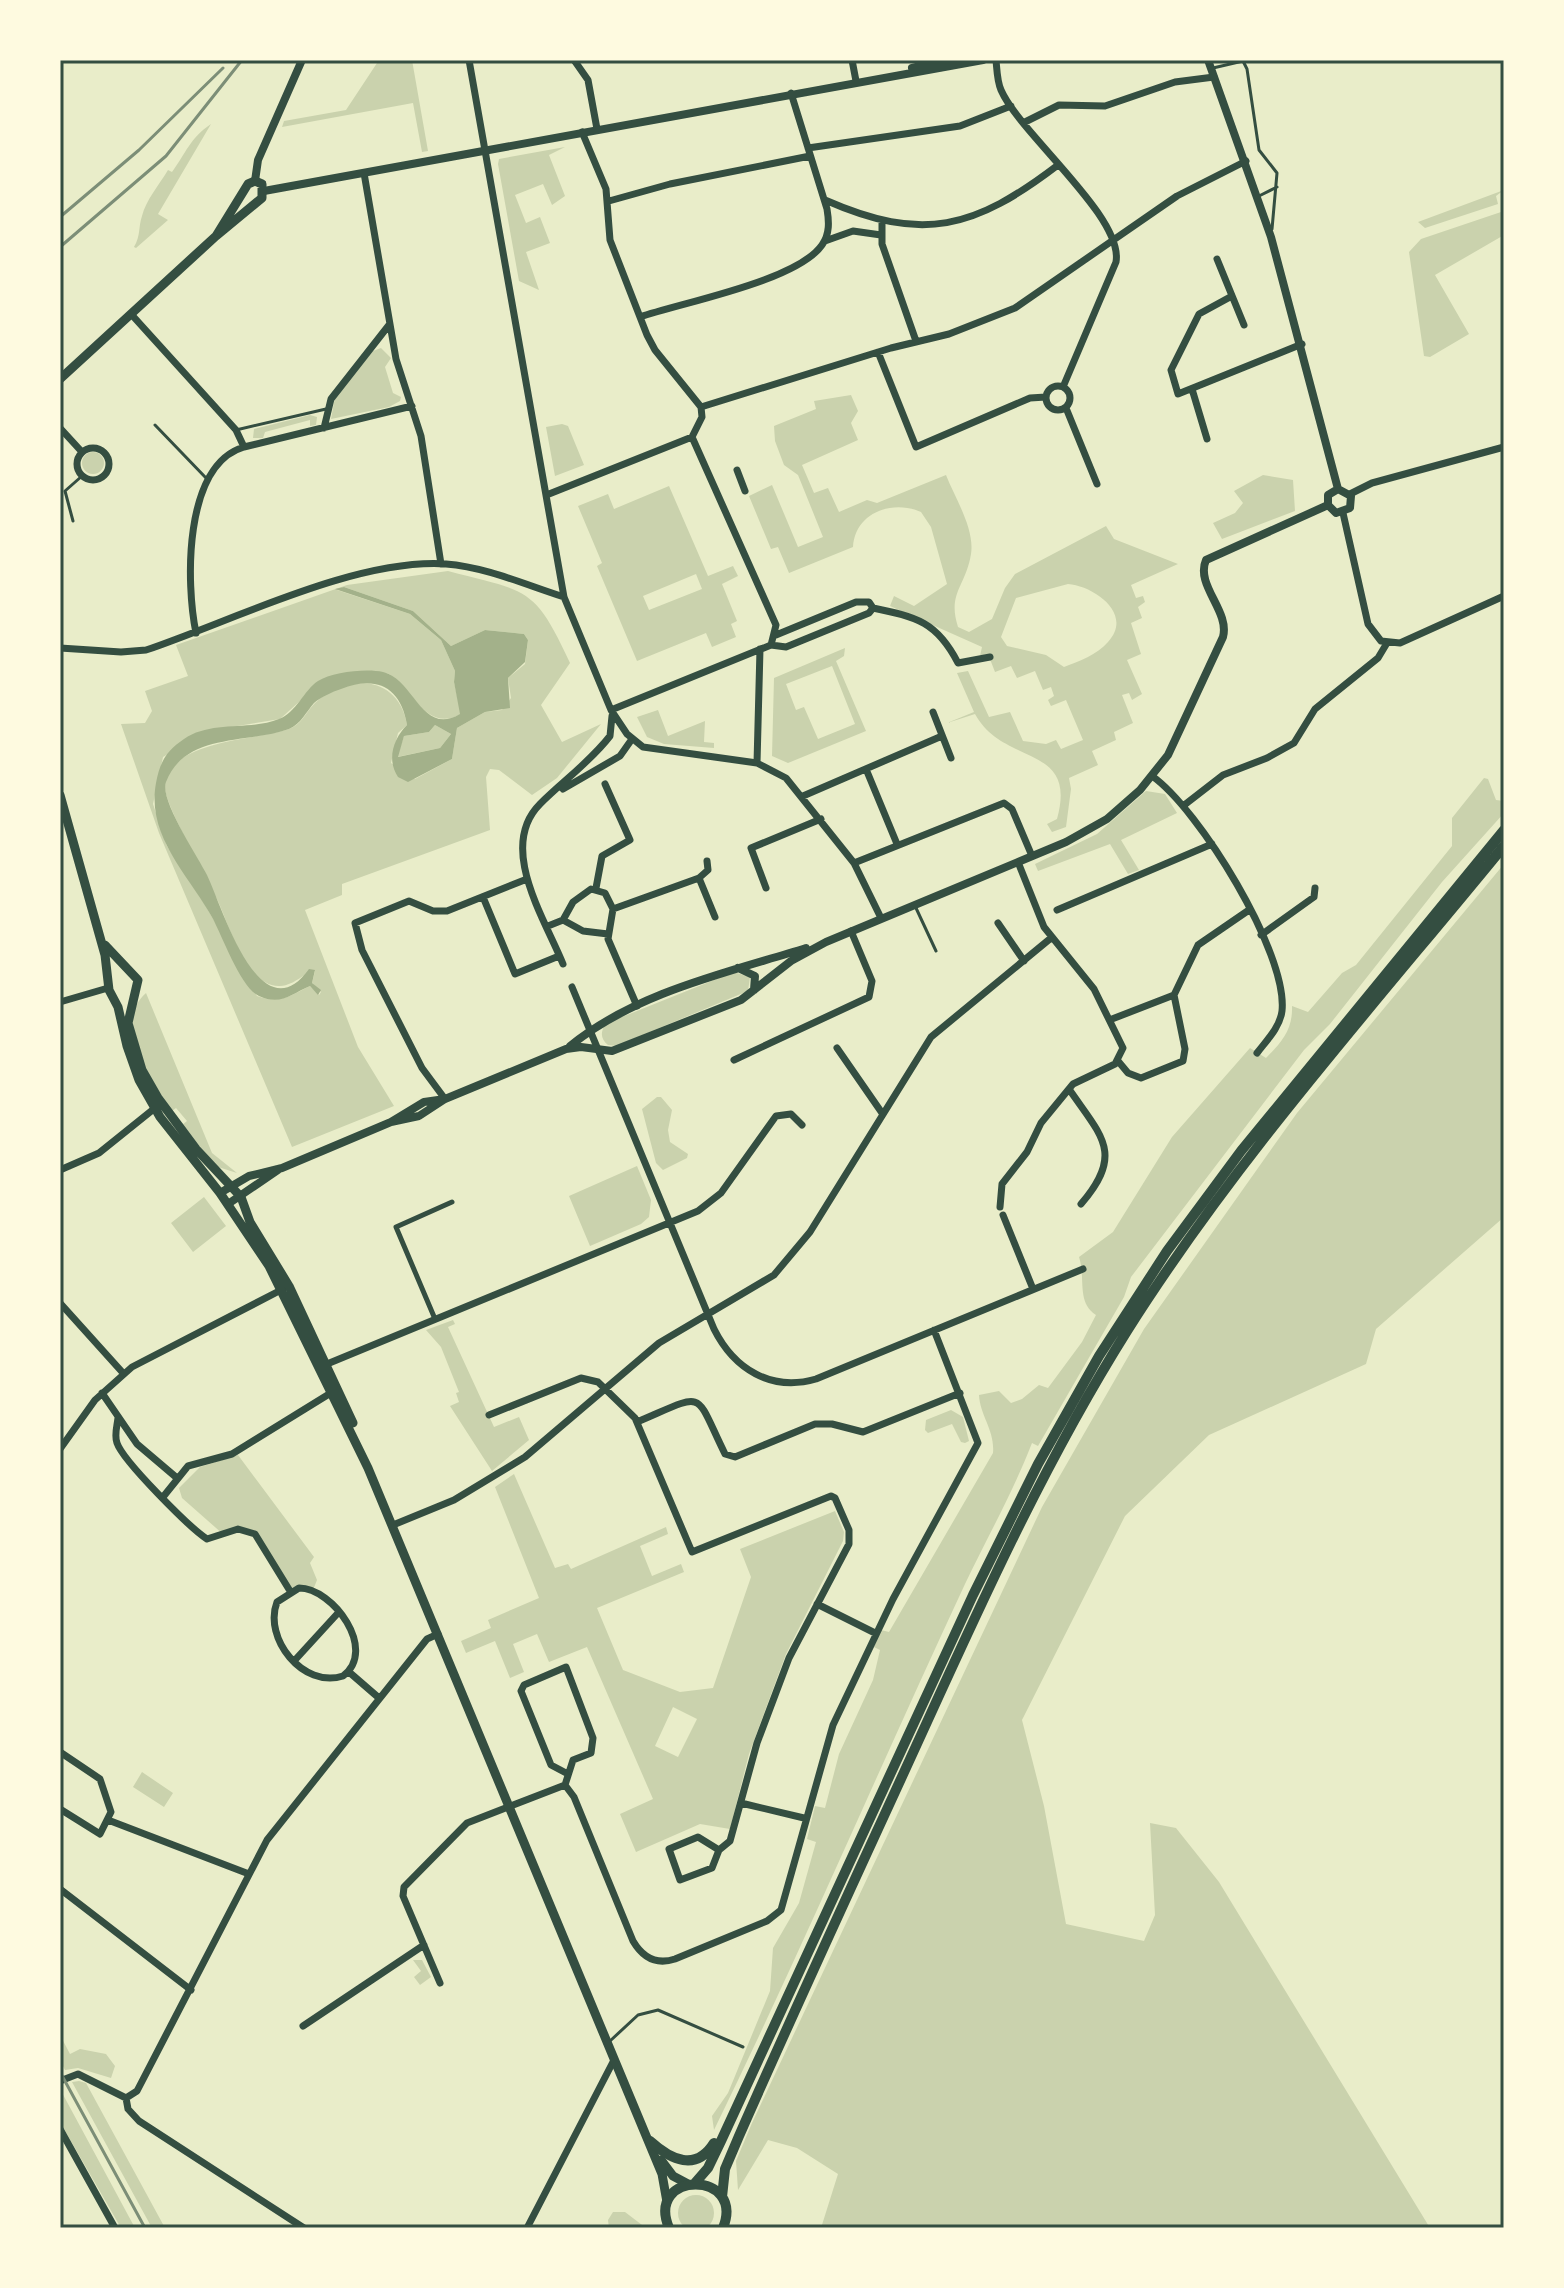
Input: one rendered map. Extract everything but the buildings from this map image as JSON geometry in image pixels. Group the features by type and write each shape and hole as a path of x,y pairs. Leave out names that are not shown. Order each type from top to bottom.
{"main road":[{"path":"60,379 258,200 264,191 263,185 255,181 245,188 216,236"},
{"path":"245,188 249,199 258,200"},
{"path":"60,795 100,935 110,988 130,1057 155,1108 220,1193 286,1288 335,1391 647,2136 664,2179 669,2228"},
{"path":"667,2206 673,2194 691,2184 711,2162 973,1595 1038,1464 1104,1348 1167,1251 1241,1151 1504,830"},
{"path":"724,2227 726,2211 722,2197 725,2169 744,2124 972,1622 1086,1398 1153,1291 1230,1182 1504,846"},
{"path":"100,935 138,983 128,1028 147,1079 196,1149 241,1197 250,1222 327,1364 335,1391"},
{"path":"110,988 117,971 129,971"},
{"path":"110,988 125,1000 135,994"},
{"path":"647,2136 675,2159 690,2161 701,2157 710,2150 740,2100"},
{"path":"647,2136 669,2173 691,2184 712,2188 722,2197"}],"street":[{"path":"255,181 258,160 302,60"},
{"path":"469,60 549,494 564,597 611,710 632,739 657,751 757,763 786,778 854,863 881,918"},
{"path":"574,60 588,80 597,129"},
{"path":"852,60 856,81"},
{"path":"856,81 946,60"},
{"path":"264,191 983,60"},
{"path":"996,60 999,85 1011,106 1090,199 1117,251 1116,262 1063,387"},
{"path":"1025,122 1059,105 1105,106 1175,82 1210,66 1271,237 1302,344 1338,489"},
{"path":"640,317 786,271 812,255 824,241 829,222 791,93"},
{"path":"609,201 809,152 951,128 987,118 1011,106"},
{"path":"549,494 692,437 702,417 701,407 655,350 640,317 608,233 609,201 582,132"},
{"path":"701,407 878,352 949,334 1022,304 1177,196 1246,161"},
{"path":"824,200 882,222 934,225 976,216 1018,195 1058,165"},
{"path":"364,173 389,325 421,436 441,564"},
{"path":"882,222 881,235 916,341"},
{"path":"824,241 853,231 881,235"},
{"path":"1217,259 1244,325"},
{"path":"1232,296 1202,310 1173,367 1172,379 1178,394 1302,344"},
{"path":"131,314 236,430 244,447"},
{"path":"324,428 326,409 389,325"},
{"path":"878,352 916,447 1030,398 1046,397"},
{"path":"1046,397 1051,388 1063,387"},
{"path":"1063,387 1071,397 1066,408 1097,484"},
{"path":"1192,389 1207,439"},
{"path":"1046,397 1052,409 1066,408"},
{"path":"196,633 188,590 189,550 197,513 210,482 226,459 244,447 412,406"},
{"path":"60,428 82,452"},
{"path":"692,437 776,625 776,635 771,645"},
{"path":"1338,489 1350,494 1372,483 1504,447"},
{"path":"100,449 109,464 100,479 91,480 82,476 77,463 82,452 100,449"},
{"path":"737,470 745,491"},
{"path":"1338,489 1329,494 1328,505 1334,513 1343,513 1351,507 1350,494"},
{"path":"220,1193 254,1175 282,1168 391,1122 424,1102 445,1099 566,1049 617,1050 752,994 791,961 826,942 1032,856 1099,824 1152,776 1181,732 1224,632 1203,573 1206,560 1328,505"},
{"path":"1343,513 1370,628 1387,643 1400,643 1504,596"},
{"path":"60,648 135,652 358,576 441,564 470,568 564,597"},
{"path":"776,635 856,602 869,602 873,608 917,619 938,632 946,639 958,663 990,657"},
{"path":"611,710 771,645 786,647 869,613 873,608"},
{"path":"1183,806 1223,775 1267,758 1294,743 1314,710 1378,658 1387,643"},
{"path":"757,763 760,649"},
{"path":"483,897 515,974 561,960 527,879 521,854 526,827 537,808 557,792 610,736 611,710"},
{"path":"933,712 951,758"},
{"path":"803,796 942,736"},
{"path":"557,792 620,756 632,739"},
{"path":"866,769 897,844"},
{"path":"1152,776 1183,806 1212,844 1261,935 1280,987 1282,1009 1277,1027 1257,1053"},
{"path":"548,926 563,920 573,902 596,888 602,856 630,840 605,784"},
{"path":"854,863 1004,803 1012,809 1032,856"},
{"path":"766,888 751,848 821,819"},
{"path":"1057,910 1212,844"},
{"path":"613,909 699,878 706,874 707,861"},
{"path":"1018,862 1051,938 1090,983 1112,1019 1123,1048 1118,1061 1069,1089 1002,1184 1002,1211 1033,1289"},
{"path":"699,878 715,917"},
{"path":"445,1099 422,1068 362,950 355,923 409,901 440,912 527,879"},
{"path":"596,888 605,893 613,909 608,934 637,1006"},
{"path":"1261,935 1314,897 1315,888"},
{"path":"1118,1061 1128,1073 1141,1078 1183,1061 1185,1049 1174,995 1191,957 1203,940 1249,910"},
{"path":"563,920 583,931 608,934"},
{"path":"998,923 1024,961"},
{"path":"734,1060 869,997 872,981 851,931"},
{"path":"393,1525 454,1500 525,1457 603,1388 665,1339 774,1275 805,1241 935,1032 1051,938"},
{"path":"566,1049 589,1030 637,1006 732,968 826,942"},
{"path":"732,968 744,968 755,976 757,983 752,994"},
{"path":"572,987 724,1348 739,1364 759,1376 789,1383 816,1379 1083,1269"},
{"path":"60,1002 110,988"},
{"path":"1112,1019 1174,995"},
{"path":"837,1048 882,1113"},
{"path":"1069,1089 1101,1136 1107,1153 1098,1182 1081,1204"},
{"path":"60,1170 99,1153 155,1108"},
{"path":"327,1364 671,1224 716,1198 776,1116 791,1114 802,1125"},
{"path":"228,1204 282,1168"},
{"path":"436,1320 396,1227 452,1202"},
{"path":"60,1449 102,1393 123,1373 286,1288"},
{"path":"60,1303 123,1373"},
{"path":"565,1785 574,1797 633,1941 644,1955 659,1962 675,1959 767,1921 781,1910 829,1733 875,1633 977,1447 977,1435 934,1330"},
{"path":"489,1415 581,1378 594,1379 637,1422 692,1552 831,1496 835,1498 850,1539 777,1689 730,1841 719,1850 712,1868 680,1880 669,1849 698,1837 719,1850"},
{"path":"163,1497 177,1478 199,1460 236,1452 335,1391"},
{"path":"102,1393 142,1449 177,1478"},
{"path":"637,1422 685,1402 698,1402 706,1410 725,1454 735,1457 815,1424 826,1423 863,1432 960,1393"},
{"path":"118,1418 116,1437 121,1451 163,1497 207,1539 242,1528 258,1536 290,1591"},
{"path":"309,1588 316,1592 349,1626 356,1649 349,1672 334,1679 322,1680 311,1676 279,1642 271,1621 277,1602 290,1591 309,1588"},
{"path":"817,1604 875,1633"},
{"path":"295,1660 338,1613"},
{"path":"126,2098 144,2081 275,1828 427,1639 438,1634"},
{"path":"565,1785 573,1760 591,1753 593,1738 566,1667 524,1685 521,1691 551,1765 568,1774"},
{"path":"349,1672 379,1698"},
{"path":"60,1752 100,1779 111,1808 100,1834 60,1809"},
{"path":"440,1983 403,1896 404,1887 467,1823 565,1785"},
{"path":"741,1803 804,1818"},
{"path":"108,1820 249,1874"},
{"path":"60,1889 191,1990"},
{"path":"303,2026 424,1945"},
{"path":"527,2228 614,2060"},
{"path":"63,2079 83,2075 126,2098"},
{"path":"126,2098 128,2109 139,2121 304,2228"},
{"path":"60,2129 115,2228"}],"lane":[{"path":"1210,66 1243,61 1259,150 1277,173 1271,237"},
{"path":"1258,197 1273,191 1278,183"},
{"path":"236,430 326,409"},
{"path":"155,425 210,482"},
{"path":"73,521 65,491 82,476"},
{"path":"914,904 936,951"},
{"path":"607,2044 638,2015 658,2010 743,2047"}],"shaded area":[{"path":"379,60 412,60 428,151 422,152 413,103 282,127 284,121 346,110"},
{"path":"211,124 158,214 168,220 134,247 144,210 153,193 168,170 172,172 193,140"},
{"path":"565,147 549,155 565,196 552,205 543,184 515,195 526,223 540,217 550,243 526,252 539,290 519,281 498,164 499,159"},
{"path":"1504,190 1496,196 1498,204 1425,228 1418,222"},
{"path":"1504,211 1504,235 1435,275 1469,334 1430,357 1424,356 1409,252 1421,239"},
{"path":"381,348 391,358 385,367 393,393 401,397 400,401 389,407 331,419 335,397 373,351"},
{"path":"851,395 858,411 851,423 858,440 802,465 814,493 828,488 839,512 867,500 877,503 946,475 970,534 969,565 955,606 958,627 969,632 992,619 1005,588 1015,574 1106,526 1114,539 1178,564 1131,585 1136,598 1143,596 1145,602 1138,607 1142,618 1131,623 1141,654 1127,660 1142,694 1132,700 1129,693 1122,695 1133,723 1114,732 1116,740 1092,751 1098,765 1069,778 1071,789 1066,827 1052,832 1047,824 1057,819 1061,795 1057,778 1048,766 1003,742 988,731 975,714 947,723 974,712 957,673 968,671 989,717 1010,712 1023,741 1046,744 1056,740 1061,749 1083,740 1066,700 1051,706 1048,700 1054,696 1051,687 1043,690 1035,671 1017,678 1011,666 995,672 988,654 980,656 982,647 890,606 894,596 914,606 947,584 931,527 921,512 898,507 877,512 860,525 853,547 789,573 778,547 771,549 749,496 772,485 798,547 823,537 798,475 784,465 775,441 774,426 816,409 814,401","holes":["1068,584 1099,596 1114,612 1115,632 1104,647 1064,667 1046,655 1007,646 1001,637 1016,598"]},
{"path":"310,415 317,417 316,425 310,426 310,420 265,432 263,438 253,438 254,429"},
{"path":"568,426 584,465 555,476 546,427"},
{"path":"89,452 97,452 104,463 97,474 89,474 82,467 82,459"},
{"path":"1263,475 1293,480 1295,511 1222,539 1213,523 1235,513 1243,503 1234,491"},
{"path":"669,486 708,576 733,566 738,576 722,584 737,621 731,624 736,637 712,647 706,633 637,661 597,566 602,563 578,506 608,494 614,509","holes":["696,574 702,589 649,610 643,596"]},
{"path":"448,571 495,583 525,596 547,619 570,663 541,705 562,742 601,724 557,778 532,795 499,770 490,769 486,777 490,830 342,884 342,895 305,910 358,1047 394,1106 292,1147 159,833 121,724 145,723 152,711 145,691 188,676 176,645 347,585","holes":["344,587 413,611 451,646 485,630 524,634 528,640 525,664 508,678 511,698 502,710 485,712 457,728 452,759 415,779 391,763 398,733 407,725 402,708 394,696 383,688 356,683 328,693 293,727 215,744 180,760 169,771 165,787 171,809 248,965 268,984 280,986 315,971 312,983 321,992 319,995 310,986 279,999 257,996 204,903 167,846 153,804 163,757 206,731 280,719 310,692 387,673 428,713 449,719 461,714 454,682 455,671 441,640 410,614 337,590"]},
{"path":"344,587 413,611 451,646 485,630 524,634 528,640 525,662 508,678 510,708 485,712 457,728 452,759 408,782 398,777 392,756 395,742 407,725 404,712 393,693 376,684 365,683 320,699 289,729 203,747 175,766 166,782 168,801 207,875 245,959 259,977 274,987 291,986 309,969 315,970 312,983 321,990 318,995 310,986 286,998 267,999 252,991 246,983 204,903 172,855 157,821 156,783 165,758 184,739 218,727 256,725 279,719 290,712 318,681 340,673 383,672 394,677 427,713 436,718 447,719 460,714 455,671 441,640 410,614 335,589","holes":["435,725 451,734 440,748 398,757 404,736 429,732"]},
{"path":"845,648 844,656 836,661 866,731 788,763 772,756 774,678","holes":["832,666 855,724 818,739 804,707 796,710 786,684"]},
{"path":"658,710 668,736 705,721 704,742 714,743 714,748 664,744 647,737 637,717"},
{"path":"435,725 451,734 440,748 397,757 404,736 429,732"},
{"path":"1484,778 1488,779 1496,800 1504,801 1504,813 1442,882 1330,1024 1304,1050 1131,1277 1124,1297 1038,1446 1032,1443 714,2130 712,2116 728,2093 770,1991 773,1948 799,1903 816,1842 807,1839 815,1806 825,1808 839,1754 873,1680 880,1650 874,1647 881,1630 889,1632 993,1453 992,1437 979,1395 999,1391 1011,1403 1022,1399 1039,1385 1048,1388 1082,1342 1096,1315 1086,1303 1079,1257 1113,1232 1172,1137 1250,1048 1266,1058 1285,1035 1291,1022 1292,1006 1308,1012 1342,973 1356,965 1452,846 1452,818"},
{"path":"1146,791 1165,794 1177,813 1121,840 1139,870 1128,874 1110,844 1038,871 1035,864 1097,834"},
{"path":"1504,864 1504,1217 1376,1329 1366,1364 1209,1435 1125,1516 1022,1720 1044,1806 1066,1924 1144,1941 1155,1915 1150,1823 1176,1828 1219,1882 1430,2228 821,2228 838,2174 797,2148 768,2140 738,2190 736,2161 752,2123 1042,1507 1144,1329 1297,1113"},
{"path":"734,972 750,977 748,991 616,1046 608,1045 603,1040 602,1031 607,1023"},
{"path":"146,993 212,1153 237,1173 215,1166 182,1125 187,1121 176,1108 172,1111 145,1069 133,1036 132,1021 136,1006"},
{"path":"661,1097 672,1110 668,1130 670,1142 688,1154 687,1158 663,1170 656,1163 642,1109"},
{"path":"637,1166 651,1200 649,1217 641,1224 590,1246 569,1196"},
{"path":"204,1197 226,1226 193,1252 171,1223"},
{"path":"453,1320 455,1324 448,1327 494,1427 519,1417 529,1440 492,1471 450,1406 459,1402 456,1393 459,1392 441,1347 426,1330"},
{"path":"951,1410 963,1417 969,1441 965,1443 961,1442 952,1424 928,1433 925,1430 926,1420"},
{"path":"238,1455 314,1557 310,1563 317,1580 313,1590 290,1591 262,1540 242,1528 224,1535 182,1498 179,1488 200,1467"},
{"path":"514,1474 555,1568 568,1564 571,1569 666,1527 668,1534 640,1546 652,1576 681,1564 684,1572 597,1608 623,1670 680,1692 713,1688 751,1577 740,1549 835,1511 844,1532 843,1541 786,1654 749,1754 730,1829 700,1824 636,1852 620,1814 653,1799 587,1647 549,1662 537,1634 513,1644 524,1672 510,1678 495,1641 466,1653 461,1641 491,1628 488,1620 539,1598 495,1487","holes":["673,1707 697,1719 678,1757 655,1746"]},
{"path":"142,1772 173,1793 164,1807 133,1787"},
{"path":"413,1960 422,1960 431,1977 420,1985 414,1977 421,1971"},
{"path":"60,2035 70,2054 80,2049 106,2054 115,2066 111,2078 78,2068 65,2070 60,2060"},
{"path":"72,2082 86,2083 165,2228 152,2228"},
{"path":"60,2089 135,2228 121,2228 60,2122"},
{"path":"696,2195 709,2200 714,2213 709,2226 696,2231 683,2226 678,2213 683,2200"},
{"path":"613,2212 625,2212 646,2228 609,2228 608,2220"}],"railway":[{"path":"60,247 166,156 242,60"},
{"path":"60,217 139,150 223,68"},
{"path":"60,2072 145,2228"}]}
